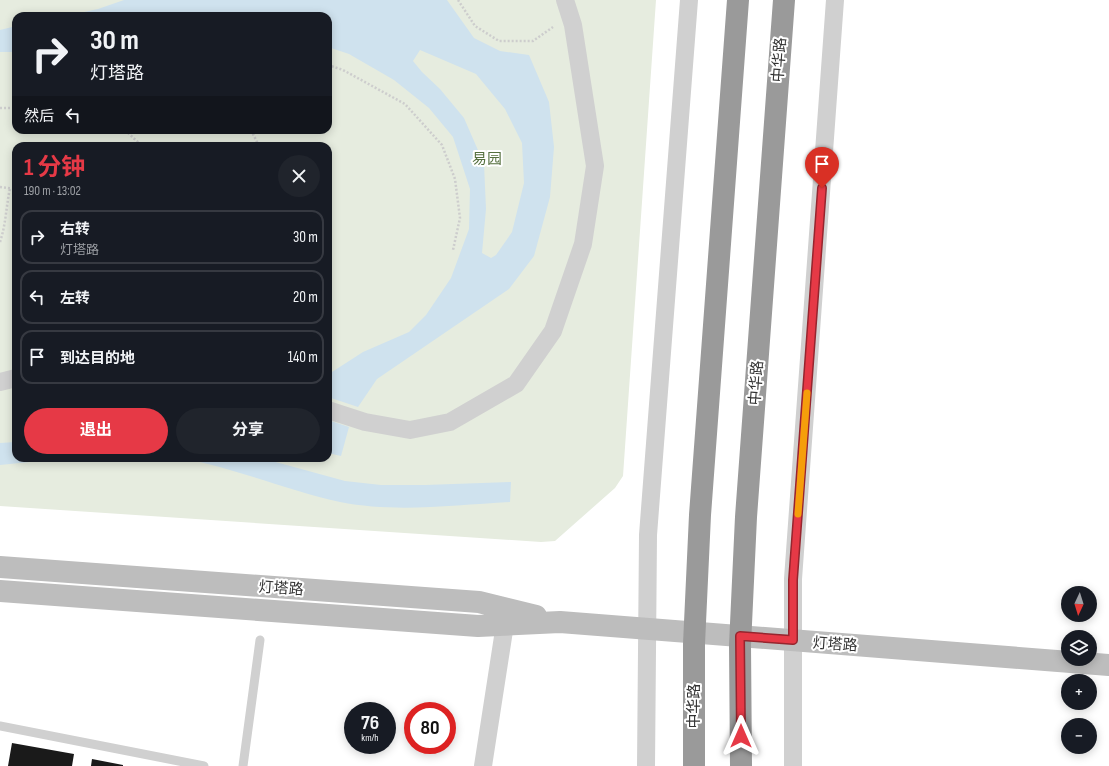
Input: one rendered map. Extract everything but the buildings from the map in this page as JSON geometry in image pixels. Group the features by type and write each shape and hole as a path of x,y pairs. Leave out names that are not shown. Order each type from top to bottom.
{"highway":[{"name":"中华路","path":"694,766 695,632 700,514 738,0"},
{"name":"中华路","path":"741,766 740,636 746,517 784,0"}],"street":[{"path":"646,766 648,535 689,0"},
{"path":"793,766 793,580 836,0"},
{"path":"332,411 365,422 410,430 450,422 516,384 553,331 583,244 595,166 573,25 568,8"},
{"path":"0,382 12,379"},
{"name":"灯塔路","path":"0,567 479,602 560,622"},
{"name":"灯塔路","path":"0,591 478,626 560,622 1109,665"},
{"path":"483,766 505,624"}],"lane":[{"path":"243,766 260,640"},
{"path":"0,726 204,766"}],"path":[{"path":"458,0 475,26 499,40 533,41 568,8"},
{"path":"332,67 343,70 405,104 442,145 455,179 460,218 453,250"},
{"path":"0,108 12,108"},
{"path":"129,134 138,142"},
{"path":"0,187 10,188 4,216 5,226 0,242"}],"green space":[{"name":"易园","path":"0,0 656,0 623,476 615,488 555,541 541,542 0,506"}],"water":[{"path":"124,0 447,0 474,38 500,51 529,55 549,102 554,147 550,197 534,256 509,289 377,379 358,407 332,398 332,372 363,352 409,332 426,315 451,278 469,229 470,189 453,137 429,108 394,80 349,54 332,48 332,12 84,12","holes":["420,50 476,74 505,109 522,143 524,183 512,232 496,255 491,258 482,253 486,209 484,164 464,118 440,89 413,61"]},
{"path":"12,27 12,52 0,52 0,30"},
{"path":"332,421 349,427 341,456 332,454"},
{"path":"12,442 12,462 30,462 0,465 0,443"},
{"path":"201,462 276,462 345,481 381,485 511,482 510,502 403,508 361,505 320,497"}],"slow traffic":[{"path":"798,514 807,393"}],"route":[{"path":"741,736 740,636 793,640 793,580 822,188"}]}
